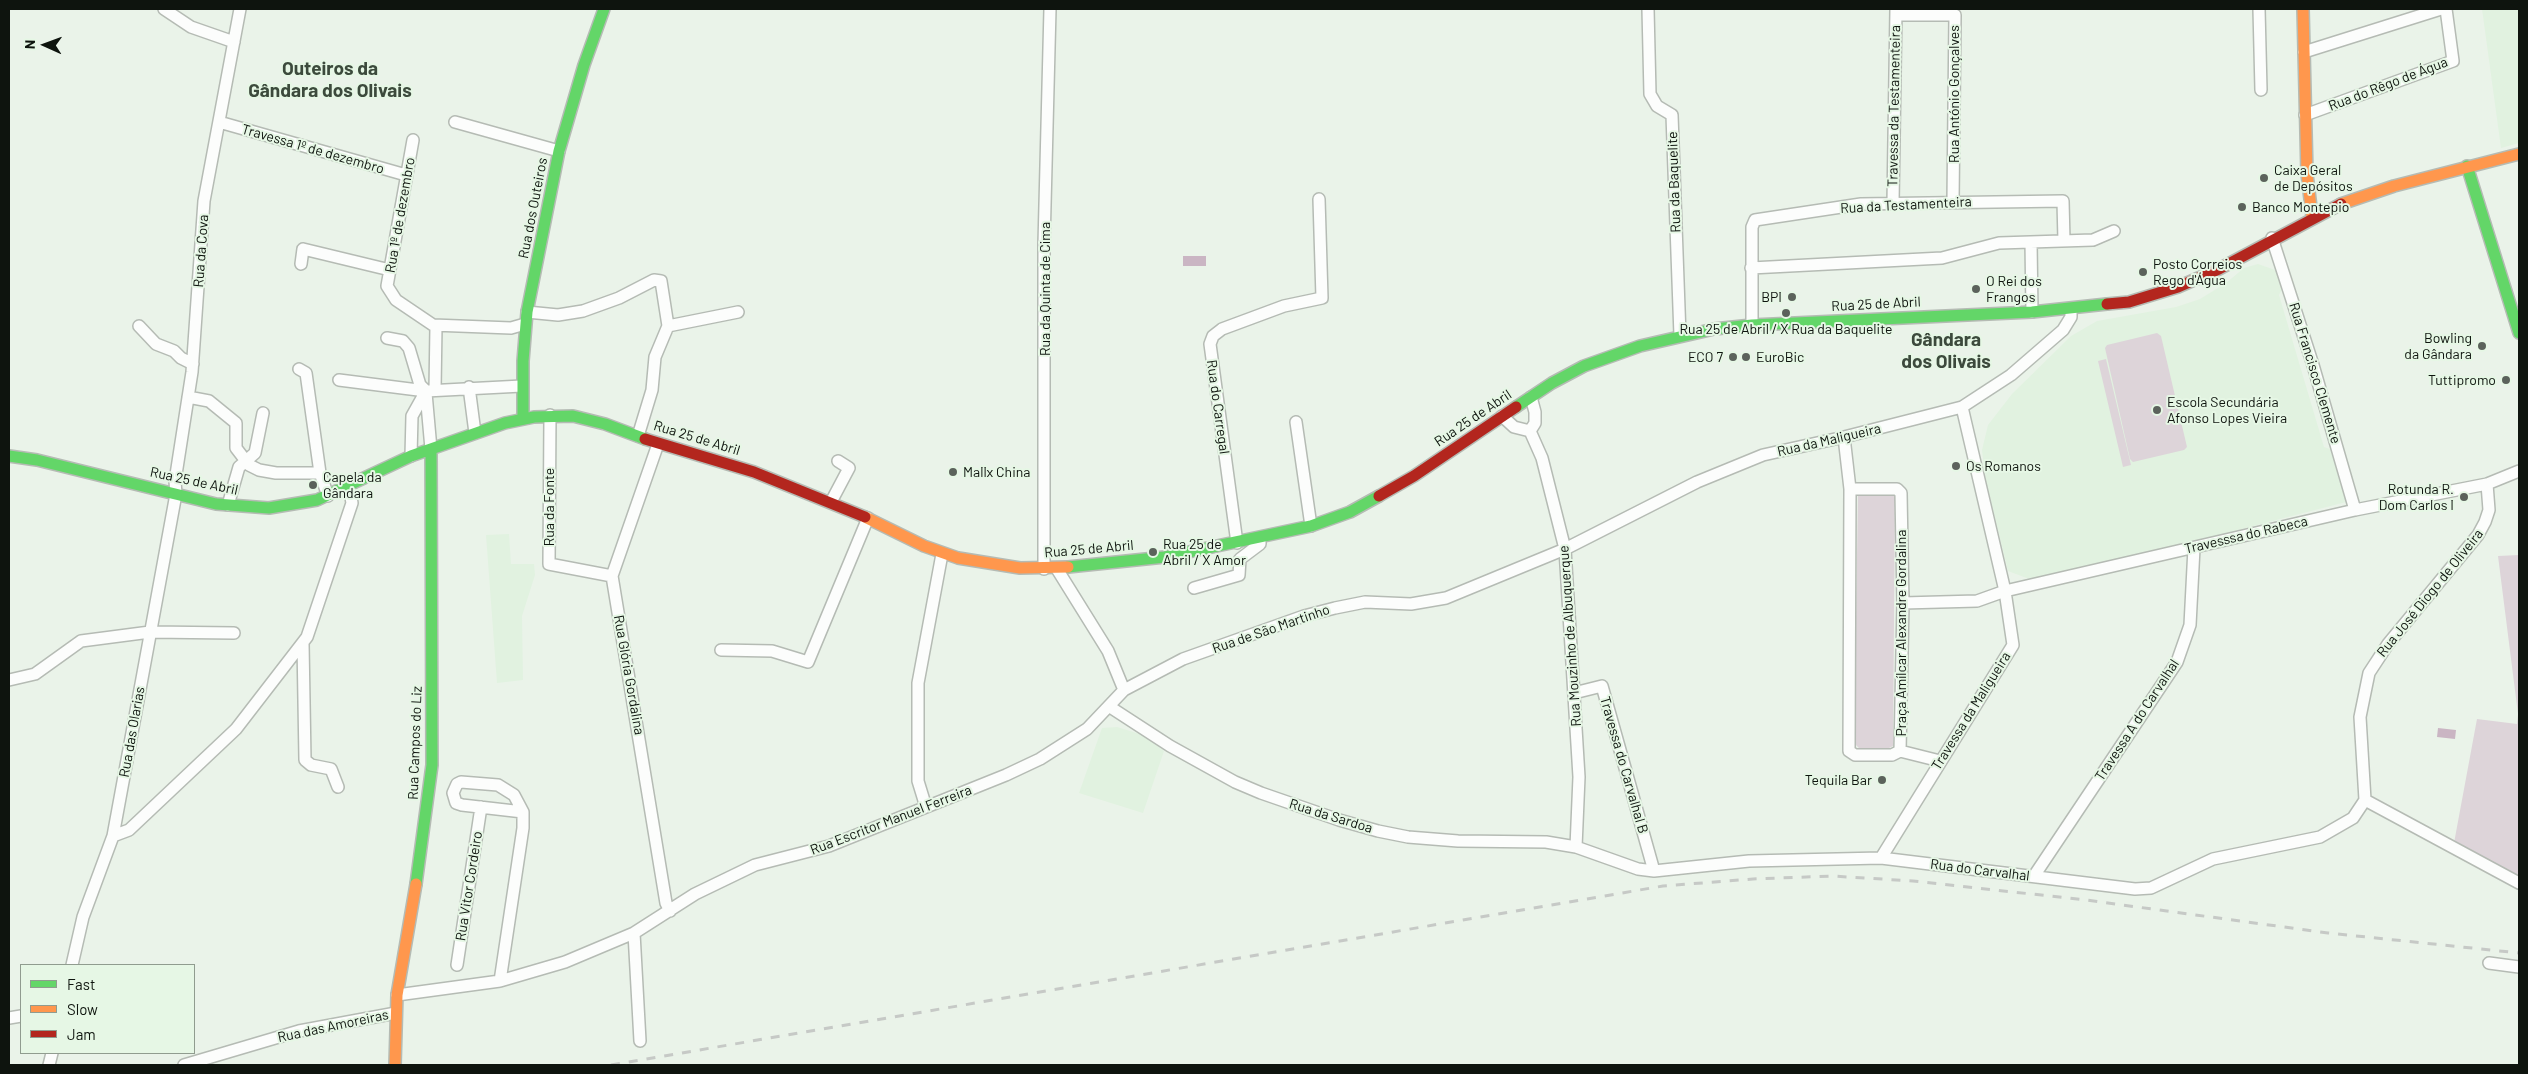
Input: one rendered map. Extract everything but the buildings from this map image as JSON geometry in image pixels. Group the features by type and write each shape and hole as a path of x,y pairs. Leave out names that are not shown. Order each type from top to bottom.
{"main road":[{"name":"Rua dos Outeiros","path":"523,418 522,386 526,318 559,151 584,65 604,9"},
{"path":"2303,9 2307,182 2312,216"},
{"name":"Rua 25 de Abril","path":"9,456 37,460 228,505 280,507 299,505 328,496 411,456 523,418 550,415 584,418 658,444 754,472 868,518 942,554 974,562 1057,569 1150,559 1237,543 1311,526 1367,504 1414,476 1502,416 1570,373 1608,356 1680,336 1752,325 2071,310 2129,302 2178,287 2250,254 2272,238 2312,216 2375,192 2467,166 2519,154"},
{"path":"2467,166 2519,334"},
{"name":"Rua Campos do Liz","path":"395,1065 397,995 431,773 431,449"}],"street":[{"path":"164,9 191,27 234,42"},
{"name":"Rua da Cova","path":"176,494 175,481 193,364 204,201 240,9"},
{"name":"Rua da Quinta de Cima","path":"1044,569 1044,244 1050,9"},
{"name":"Rua da Baquelite","path":"1648,9 1650,94 1657,106 1672,115 1680,336"},
{"path":"2259,9 2262,90"},
{"path":"2304,52 2441,9"},
{"name":"Rua do Rêgo de Água","path":"2305,116 2453,61 2446,9"},
{"name":"Rua António Gonçalves","path":"1896,12 1955,15 1953,201"},
{"name":"Travessa da Testamenteira","path":"1893,203 1896,12"},
{"name":"Travessa 1º de dezembro","path":"219,122 406,176"},
{"path":"455,122 559,151"},
{"name":"Rua 1º de dezembro","path":"413,140 387,286 396,300 420,318 436,326 511,328 526,318 583,311 618,298 654,280 660,281 668,326"},
{"name":"Rua do Carregal","path":"1237,543 1210,344 1213,336 1222,329 1284,306 1327,298 1320,199"},
{"name":"Rua da Testamenteira","path":"1752,325 1752,227 1755,220 1861,204 1953,201 2063,201 2064,241"},
{"path":"1751,268 1942,258 1987,245 2093,240 2114,231"},
{"name":"Rua Francisco Clemente","path":"2272,238 2313,365 2355,510"},
{"path":"2031,242 2032,312"},
{"path":"301,264 303,249 390,270"},
{"name":"Rua da Maligueira","path":"1565,548 1706,478 1763,456 1962,406 2011,375 2063,330 2071,317 2071,310"},
{"path":"638,436 652,390 655,357 668,326 738,312"},
{"path":"138,326 156,344 174,351 181,358 193,364"},
{"path":"431,449 431,390 436,326"},
{"path":"387,338 403,341 409,348 420,385 431,390"},
{"path":"299,369 306,373 320,473 328,496"},
{"path":"339,380 431,390 522,386"},
{"path":"469,387 475,433"},
{"path":"411,456 412,416 431,390"},
{"path":"188,397 209,401 236,423 236,448 249,465 268,472 320,473"},
{"path":"1502,416 1514,427 1530,431 1535,423 1536,412 1531,397"},
{"name":"Travessa da Maligueira","path":"1881,858 2013,645 2005,591 1962,406"},
{"path":"228,505 238,467 255,453 263,413"},
{"name":"Rua da Fonte","path":"550,415 549,564 612,576"},
{"path":"1296,422 1311,526"},
{"name":"Rua Mouzinho de Albuquerque","path":"1530,431 1542,458 1565,548 1579,777 1576,847"},
{"name":"Praça Amílcar Alexandre Gordalina","path":"1844,437 1850,489 1850,751 1855,755 1892,755 1900,751 1903,603 1900,490 1850,489"},
{"name":"Rua Glória Gordalina","path":"658,444 612,576 666,903 670,911"},
{"path":"830,502 848,468 838,461"},
{"path":"2487,484 2519,471"},
{"name":"Travesssa do Rabeca","path":"1903,603 1977,601 2005,591 2355,510 2487,484"},
{"name":"Rua José Diogo de Oliveira","path":"2365,800 2360,717 2369,673 2388,644 2478,535 2489,510 2487,484"},
{"path":"113,836 129,830 236,729 303,643 307,637 352,503 349,486"},
{"name":"Rua das Olarias","path":"72,964 83,918 113,836 176,494"},
{"path":"721,650 772,651 808,662 868,518"},
{"path":"1194,588 1238,576 1240,559 1260,544 1260,538"},
{"name":"Rua de São Martinho","path":"1124,690 1183,659 1304,616 1365,602 1411,604 1446,598 1565,548"},
{"name":"Travessa A do Carvalhal","path":"2034,876 2177,662 2190,625 2194,548"},
{"path":"926,806 918,781 918,683 942,554"},
{"path":"1057,569 1108,651 1124,690"},
{"path":"9,680 36,674 81,641 150,632 234,633"},
{"path":"303,643 305,760 311,765 331,769 338,787"},
{"name":"Travessa do Carvalhal B","path":"1574,693 1602,686 1654,871"},
{"name":"Rua Escritor Manuel Ferreira","path":"397,995 500,981 565,962 634,933 695,894 755,865 829,846 1040,759 1086,729 1110,707 1124,690"},
{"name":"Rua da Sardoa","path":"1110,707 1170,746 1235,782 1270,797 1339,820 1378,831 1431,840 1546,842 1576,847"},
{"path":"1900,751 1940,761"},
{"path":"500,981 523,828 523,812 514,794 505,788 467,782 456,784 453,793 456,803 481,808 523,812"},
{"path":"2365,800 2519,883"},
{"name":"Rua do Carvalhal","path":"1576,847 1638,869 1654,871 1749,861 1881,858 2135,889 2150,888 2221,857 2320,837 2353,818 2365,800"},
{"name":"Rua Vitor Cordeiro","path":"457,965 481,808"},
{"path":"634,933 640,1041"},
{"path":"2490,964 2519,967"},
{"name":"Rua das Amoreiras","path":"184,1065 298,1031 396,1013"}],"shaded area":[{"path":"2482,9 2519,9 2519,143 2501,148"},
{"path":"1183,256 1206,256 1206,266 1183,266"},
{"name":"Escola Secundária Afonso Lopes Vieira","path":"2258,264 2275,270 2283,287 2279,295 2324,447 2330,449 2346,502 2032,580 2008,571 1986,481 1982,450 1988,425 2012,394 2071,336 2097,321 2176,307 2200,299 2226,283 2244,268"},
{"path":"2157,333 2161,336 2187,447 2184,450 2133,462 2130,459 2105,348 2107,345"},
{"path":"2106,359 2131,465 2123,467 2098,361"},
{"path":"1858,493 1893,494 1895,498 1893,746 1887,749 1860,749 1854,743"},
{"path":"509,534 511,564 534,564 535,575 522,616 523,680 497,683 486,535"},
{"path":"2519,555 2519,878 2454,843 2477,719 2517,724 2518,714 2498,556"},
{"path":"1117,727 1143,735 1164,751 1143,813 1079,793 1102,728"},
{"path":"2438,728 2456,730 2455,739 2437,737"}],"railway":[{"path":"611,1065 1663,886 1753,879 1832,876 1913,881 2086,900 2328,933 2519,953"}],"traffic: fast":[{"path":"523,418 523,361 527,312 559,151 584,65 604,9"},
{"path":"2467,166 2519,333"},
{"path":"1516,407 1552,383 1584,366 1640,346 1714,329 1752,325 2032,312 2107,304"},
{"path":"9,456 37,460 216,504 269,508 317,500 411,456 505,423 534,417 573,416 605,424 645,439"},
{"path":"416,884 432,765 431,449"},
{"path":"1068,567 1165,557 1311,526 1350,512 1379,496"}],"traffic: slow":[{"path":"2303,9 2307,174 2312,216"},
{"path":"2341,204 2394,186 2519,154"},
{"path":"865,517 924,546 958,558 1020,568 1068,567"},
{"path":"395,1065 397,995 416,884"}],"traffic: jam":[{"path":"2107,304 2129,302 2178,287 2219,269 2341,204"},
{"path":"1379,496 1414,476 1516,407"},
{"path":"645,439 754,472 865,517"}],"place":[{"name":"Caixa Geral de Depósitos","path":"2264,178"},
{"name":"Banco Montepio","path":"2242,207"},
{"name":"Posto Correios Rego d'Água","path":"2143,272"},
{"name":"O Rei dos Frangos","path":"1976,289"},
{"name":"BPI","path":"1792,297"},
{"name":"Rua 25 de Abril / X Rua da Baquelite","path":"1786,313"},
{"name":"Bowling da Gândara","path":"2482,346"},
{"name":"ECO 7","path":"1733,357"},
{"name":"EuroBic","path":"1746,357"},
{"name":"Tuttipromo","path":"2506,380"},
{"name":"Escola Secundária Afonso Lopes Vieira","path":"2157,410"},
{"name":"Os Romanos","path":"1956,466"},
{"name":"Mallx China","path":"953,472"},
{"name":"Capela da Gândara","path":"313,485"},
{"name":"Rotunda R. Dom Carlos I","path":"2464,497"},
{"name":"Rua 25 de Abril / X Amor","path":"1153,552"},
{"name":"Tequila Bar","path":"1882,780"}],"district":[{"name":"Outeiros da Gândara dos Olivais","path":"330,80"},
{"name":"Gândara dos Olivais","path":"1946,351"}]}
